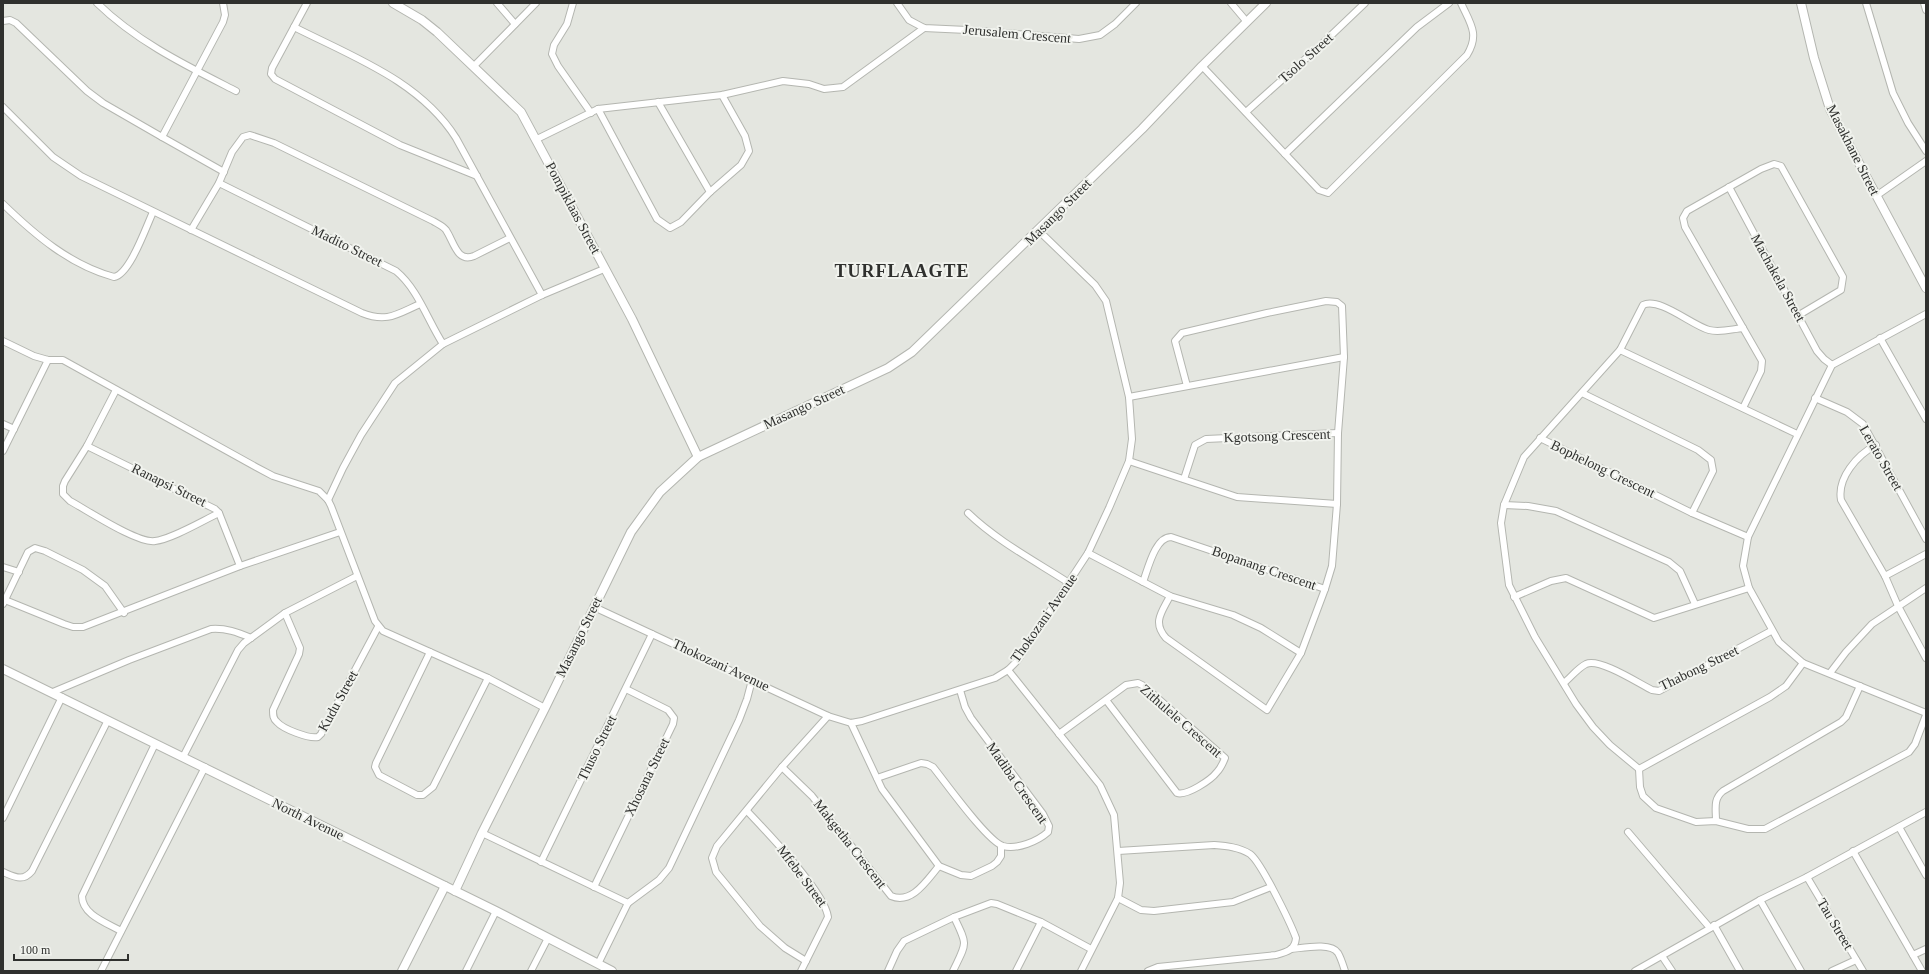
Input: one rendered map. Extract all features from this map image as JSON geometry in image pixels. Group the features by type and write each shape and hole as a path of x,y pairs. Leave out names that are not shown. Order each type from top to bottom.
{"street":[{"path":"97,3 128,31 236,91"},
{"path":"162,137 223,22 225,14 223,3"},
{"path":"307,3 272,68 271,74 275,79 400,145 477,176"},
{"name":"Pompiklaas Street","path":"393,3 422,20 437,32 521,112 537,139 604,268 632,318 698,457"},
{"path":"497,3 516,24"},
{"path":"474,66 536,3"},
{"path":"573,3 567,24 554,45 552,54 562,72 591,113"},
{"name":"Jerusalem Crescent","path":"897,3 909,20 924,28 1079,39 1089,38 1100,34 1115,24 1136,3"},
{"path":"1231,3 1248,22"},
{"name":"Masango Street","path":"455,891 482,833 546,708 631,532 644,512 660,492 698,457 888,368 912,352 1039,231 1266,3"},
{"name":"Tsolo Street","path":"1246,112 1365,3"},
{"path":"1285,154 1417,27 1449,3"},
{"path":"1202,66 1319,190 1325,193 1331,191 1467,55 1474,41 1474,36 1472,27 1461,3"},
{"name":"Masakhane Street","path":"1801,3 1814,58 1830,109 1926,288"},
{"path":"1866,3 1891,87 1908,123 1926,151"},
{"path":"1924,3 1926,10"},
{"path":"3,21 10,20 16,23 74,79 103,103 224,172"},
{"path":"294,27 392,77 417,93 445,121 542,295"},
{"path":"537,139 598,109 722,95 783,81 810,84 824,89 843,87 924,28"},
{"path":"598,109 657,219 670,228 674,227 710,192 741,165 749,152 745,136 722,95"},
{"path":"658,102 710,192"},
{"path":"3,107 37,142 66,167 153,212 373,318 385,318 420,304"},
{"path":"191,230 219,184 236,144 243,137 250,135 274,143 433,221 444,228 458,252 464,258 468,259 510,238"},
{"path":"1876,196 1926,161"},
{"path":"1743,408 1763,367 1762,361 1683,220 1684,215 1690,209 1770,165 1778,164 1781,166 1840,271 1843,282 1841,290 1799,315"},
{"name":"Madito Street","path":"219,184 396,271 404,278 443,344"},
{"name":"Machakela Street","path":"1729,187 1817,351 1824,359 1832,364"},
{"path":"3,204 51,247 99,272 114,277 120,274 128,265 153,212"},
{"name":"Thokozani Avenue","path":"594,607 828,716 851,723 960,690 995,678 1008,670 1017,661 1088,553 1109,508 1128,461 1132,439 1129,397 1109,309 1102,293 1039,231"},
{"path":"328,500 343,468 383,399 395,382 443,344 542,295 604,268"},
{"path":"1187,386 1175,341 1182,334 1267,313 1326,301 1337,302 1342,306 1344,357 1338,433"},
{"path":"1540,438 1620,350 1641,307 1650,302 1707,330 1718,332 1743,328"},
{"path":"1803,663 1786,686 1770,697 1639,768 1642,796 1656,808 1696,822 1716,821 1748,829 1765,829 1909,752 1914,744 1926,714 1803,663 1784,648 1771,631 1749,588 1743,566 1748,537 1832,364 1926,314"},
{"path":"1880,338 1926,419"},
{"path":"3,341 28,353 48,360 63,360 256,467 274,476 319,491 328,500 378,627 488,678 546,708"},
{"path":"1620,350 1797,434"},
{"path":"1129,397 1344,357"},
{"path":"3,451 48,360"},
{"path":"116,390 87,446 65,481 63,486 63,494 70,501 129,534 147,541 155,542 219,513"},
{"path":"1582,393 1698,450 1711,460 1713,471 1692,513"},
{"name":"Lerato Street","path":"1816,398 1857,419 1863,424 1876,445 1926,539"},
{"path":"3,424 14,429"},
{"name":"Kgotsong Crescent","path":"1184,479 1195,445 1206,439 1338,433 1337,504 1332,566 1326,589"},
{"name":"Bophelong Crescent","path":"1639,768 1614,749 1593,727 1576,704 1564,682 1535,637 1514,597 1508,578 1501,517 1504,505 1524,457 1540,438 1692,513 1748,537"},
{"path":"1876,445 1863,452 1854,462 1846,475 1840,495 1844,507 1885,576 1898,606 1926,658"},
{"name":"Ranapsi Street","path":"87,446 211,506 219,513 240,566"},
{"path":"1128,461 1237,497 1337,504"},
{"path":"1504,505 1528,506 1556,511 1669,562 1680,570 1695,604"},
{"path":"968,513 979,524 1069,583"},
{"path":"124,612 105,586 95,578 45,551 35,548 28,552 4,602 73,627 83,627 124,612 240,566 340,532"},
{"name":"Bopanang Crescent","path":"1143,582 1160,541 1167,537 1171,537 1326,589 1301,653 1267,710 1166,638 1160,632 1158,625 1159,618 1170,596"},
{"path":"1088,553 1170,596 1233,615 1261,628 1301,653"},
{"path":"1885,576 1926,554"},
{"path":"3,567 19,572"},
{"path":"183,757 238,650 251,638 285,613 357,576"},
{"path":"1514,597 1551,581 1566,578 1654,618 1749,588"},
{"path":"1830,673 1864,631 1926,588"},
{"name":"Kudu Street","path":"285,613 300,648 299,654 273,710 273,716 278,724 308,738 318,737 321,734 378,627"},
{"path":"53,692 129,660 211,629 220,628 234,631 251,638"},
{"name":"Thabong Street","path":"1564,682 1586,664 1592,663 1601,664 1652,690 1659,690 1771,631"},
{"name":"Thuso Street","path":"541,862 652,634"},
{"path":"430,652 375,767 379,775 417,795 422,796 433,787 488,678"},
{"name":"North Avenue","path":"3,669 53,692 155,744 205,767 496,911 608,970"},
{"path":"1008,670 1100,786 1114,815 1120,883 1118,898 1081,971"},
{"path":"598,964 628,903 659,880 669,868 739,720 748,699 752,680"},
{"name":"Zithulele Crescent","path":"1059,734 1126,685 1138,683 1144,686 1225,758 1220,768 1212,778 1188,793 1182,795 1177,794 1106,700"},
{"path":"1716,821 1716,801 1717,796 1722,790 1841,722 1848,712 1860,686"},
{"name":"Xhosana Street","path":"594,887 673,724 674,718 668,710 626,689"},
{"name":"Madiba Crescent","path":"960,690 965,708 971,718 1043,814 1049,826 1048,832 1045,835 1022,846 1012,848 1001,846"},
{"path":"3,818 62,697"},
{"path":"806,961 772,938 716,872 713,866 712,858 713,852 782,767 828,716"},
{"path":"3,872 21,878 27,877 32,871 108,720"},
{"path":"851,723 877,778 893,805 939,866 961,875 971,876 992,866 1001,856 1001,846 986,832 933,767 921,763 877,778"},
{"path":"121,931 89,913 84,907 82,896 155,744"},
{"path":"101,971 205,767"},
{"name":"Makgetha Crescent","path":"782,767 812,796 891,896 898,899 907,897 918,890 939,866"},
{"name":"Mfebe Street","path":"747,811 776,842 825,903 828,917 801,971"},
{"path":"1635,971 1760,900 1807,877 1926,812"},
{"path":"1899,827 1926,875"},
{"path":"1628,832 1712,927 1740,971"},
{"path":"482,833 628,903"},
{"path":"1118,851 1214,845 1227,846 1248,853 1255,858 1261,866 1296,938 1295,944 1291,949"},
{"path":"1853,851 1922,971"},
{"name":"Tau Street","path":"1807,877 1863,971"},
{"path":"402,971 445,886"},
{"path":"1118,898 1142,910 1154,911 1233,902 1271,887"},
{"path":"1760,900 1801,971"},
{"path":"888,971 897,951 904,941 954,917 991,903 1041,922 1091,949"},
{"path":"466,971 496,911"},
{"path":"953,971 965,944 964,938 954,917"},
{"path":"1016,971 1041,922"},
{"path":"531,971 548,938"},
{"path":"1148,971 1158,967 1276,955 1291,949 1330,947 1338,952 1345,971"},
{"path":"1914,955 1926,949"},
{"path":"1662,956 1672,971"},
{"path":"1832,971 1856,960"}],"district":[{"name":"TURFLAAGTE","path":"902,271"}]}
